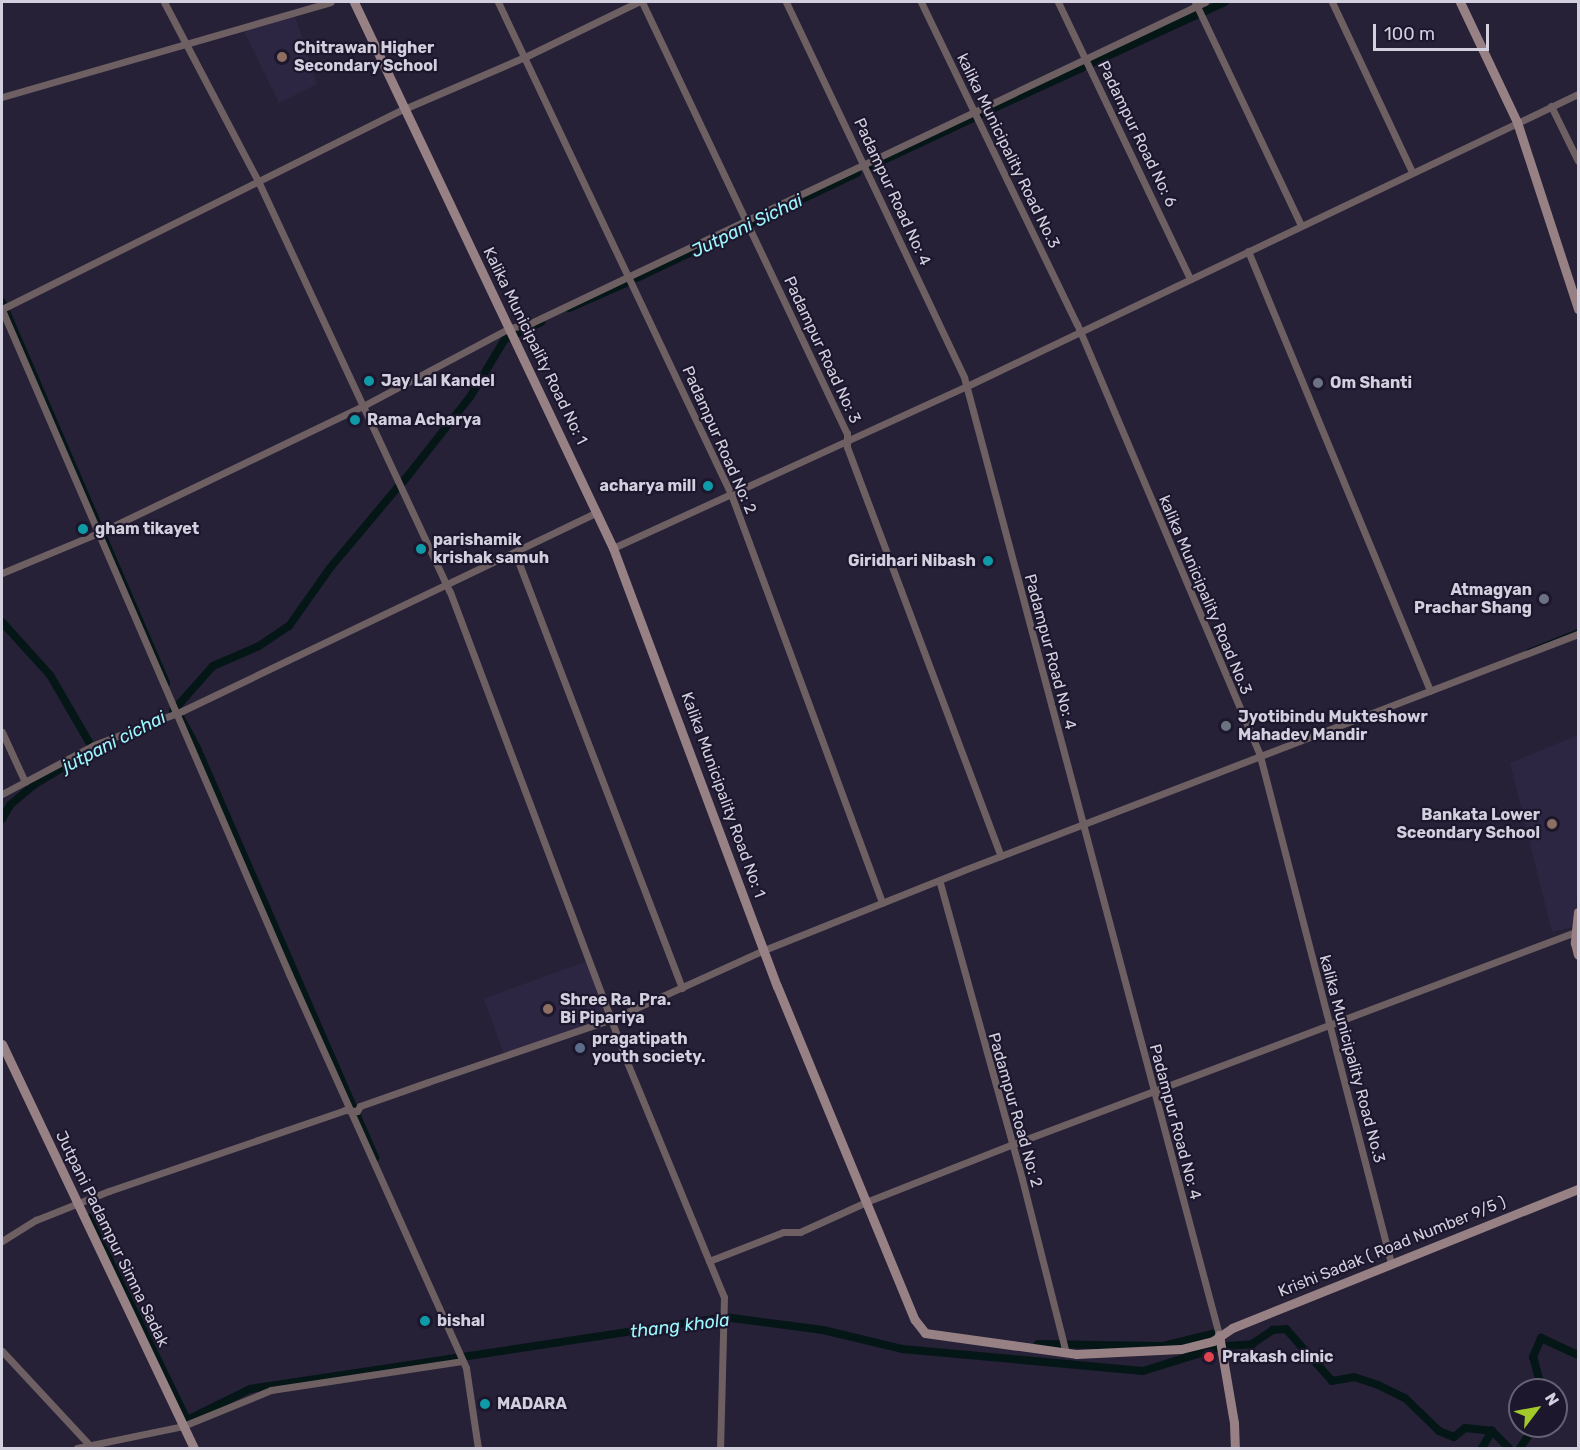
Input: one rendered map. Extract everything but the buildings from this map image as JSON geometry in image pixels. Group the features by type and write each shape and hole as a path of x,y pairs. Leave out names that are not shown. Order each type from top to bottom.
{"street":[{"path":"164,2 259,183 447,585 612,1019 724,1297 720,1449"},
{"path":"2,97 185,41 331,2"},
{"name":"Kalika Municipality Road No: 1","path":"354,2 614,548 764,950 915,1320 925,1333 1064,1349 1180,1349 1213,1341 1219,1335"},
{"name":"Padampur Road No: 2","path":"498,2 731,494 882,903"},
{"path":"478,1449 469,1384 462,1361 355,1111 97,532 4,308 404,109 525,57 640,2"},
{"name":"Padampur Road No: 3","path":"640,2 782,294 847,440 1001,856"},
{"name":"Padampur Road No: 4","path":"786,2 951,349 965,387 1219,1335"},
{"name":"kalika Municipality Road No.3","path":"921,2 1079,332 1260,756 1391,1263"},
{"name":"Padampur Road No: 6","path":"1058,2 1191,279"},
{"path":"2,573 97,532 363,406 510,328 531,323 1196,3 1205,2"},
{"path":"1332,2 1412,172"},
{"path":"1460,2 1517,122 1578,309"},
{"path":"1196,3 1301,225"},
{"path":"614,548 965,387 1578,94"},
{"path":"1551,106 1578,161"},
{"path":"1248,250 1430,691"},
{"path":"2,794 76,755 178,713 282,660 447,585 597,512"},
{"path":"515,553 682,988"},
{"path":"2,1241 36,1220 88,1201 345,1110 355,1111 369,1103 612,1019 764,950 882,903 940,883 1001,856 1578,634"},
{"path":"2,732 25,782"},
{"name":"Padampur Road No: 2","path":"940,883 1064,1349"},
{"path":"1578,912 1578,955"},
{"path":"709,1261 783,1232 800,1232 866,1202 1011,1145 1577,931"},
{"name":"Jutpani Padampur Simna Sadak","path":"2,1044 194,1449"},
{"name":"Krishi Sadak ( Road Number 9/5 )","path":"1219,1335 1391,1263 1578,1189"},
{"path":"1219,1335 1234,1422 1235,1449"},
{"path":"2,1351 92,1448"},
{"path":"77,1449 92,1448 183,1426 271,1390 462,1361"}],"shaded area":[{"name":"Chitrawan Higher Secondary School","path":"294,13 317,84 279,103 243,29"},
{"name":"Bankata Lower Sceondary School","path":"1578,735 1578,886 1574,927 1552,932 1510,763"},
{"name":"Shree Ra. Pra. Bi Pipariya","path":"590,960 612,1019 505,1058 484,999"}],"waterway":[{"name":"Jutpani Sichai","path":"1092,63 1225,2"},
{"name":"Jutpani Sichai","path":"981,114 1082,68"},
{"name":"Jutpani Sichai","path":"869,167 973,118"},
{"name":"Jutpani Sichai","path":"637,278 857,173"},
{"name":"Jutpani Sichai","path":"569,308 626,283"},
{"path":"2,302 166,683"},
{"name":"Jutpani Sichai","path":"403,482 470,397 505,339 541,322"},
{"name":"jutpani cichai","path":"173,711 213,666 259,646 289,626 330,568 398,487"},
{"path":"2,622 50,675 93,749"},
{"path":"1528,650 1578,630"},
{"path":"175,707 197,748 375,1158"},
{"name":"jutpani cichai","path":"2,819 10,805 35,784 99,746"},
{"path":"89,1218 187,1420"},
{"name":"thang khola","path":"183,1422 250,1389 724,1317 823,1330 902,1349 1143,1371 1217,1348"},
{"path":"1226,1346 1252,1344 1273,1330 1286,1329 1332,1381 1354,1377 1378,1385 1405,1398 1439,1431 1454,1437 1465,1428 1492,1431 1509,1448"},
{"path":"1038,1344 1163,1346 1216,1333"},
{"path":"1539,1378 1533,1357 1541,1338 1578,1355"},
{"path":"1482,1448 1492,1431"},
{"path":"1520,1448 1527,1438"}],"place":[{"name":"Chitrawan Higher Secondary School","path":"282,57"},
{"name":"Jay Lal Kandel","path":"369,381"},
{"name":"Om Shanti","path":"1318,383"},
{"name":"Rama Acharya","path":"355,420"},
{"name":"acharya mill","path":"708,486"},
{"name":"gham tikayet","path":"83,529"},
{"name":"parishamik krishak samuh","path":"421,549"},
{"name":"Giridhari Nibash","path":"988,561"},
{"name":"Atmagyan Prachar Shang","path":"1544,599"},
{"name":"Jyotibindu Mukteshowr Mahadev Mandir","path":"1226,726"},
{"name":"Bankata Lower Sceondary School","path":"1552,824"},
{"name":"Shree Ra. Pra. Bi Pipariya","path":"548,1009"},
{"name":"pragatipath youth society.","path":"580,1048"},
{"name":"bishal","path":"425,1321"},
{"name":"Prakash clinic","path":"1209,1357"},
{"name":"MADARA","path":"485,1404"}]}
